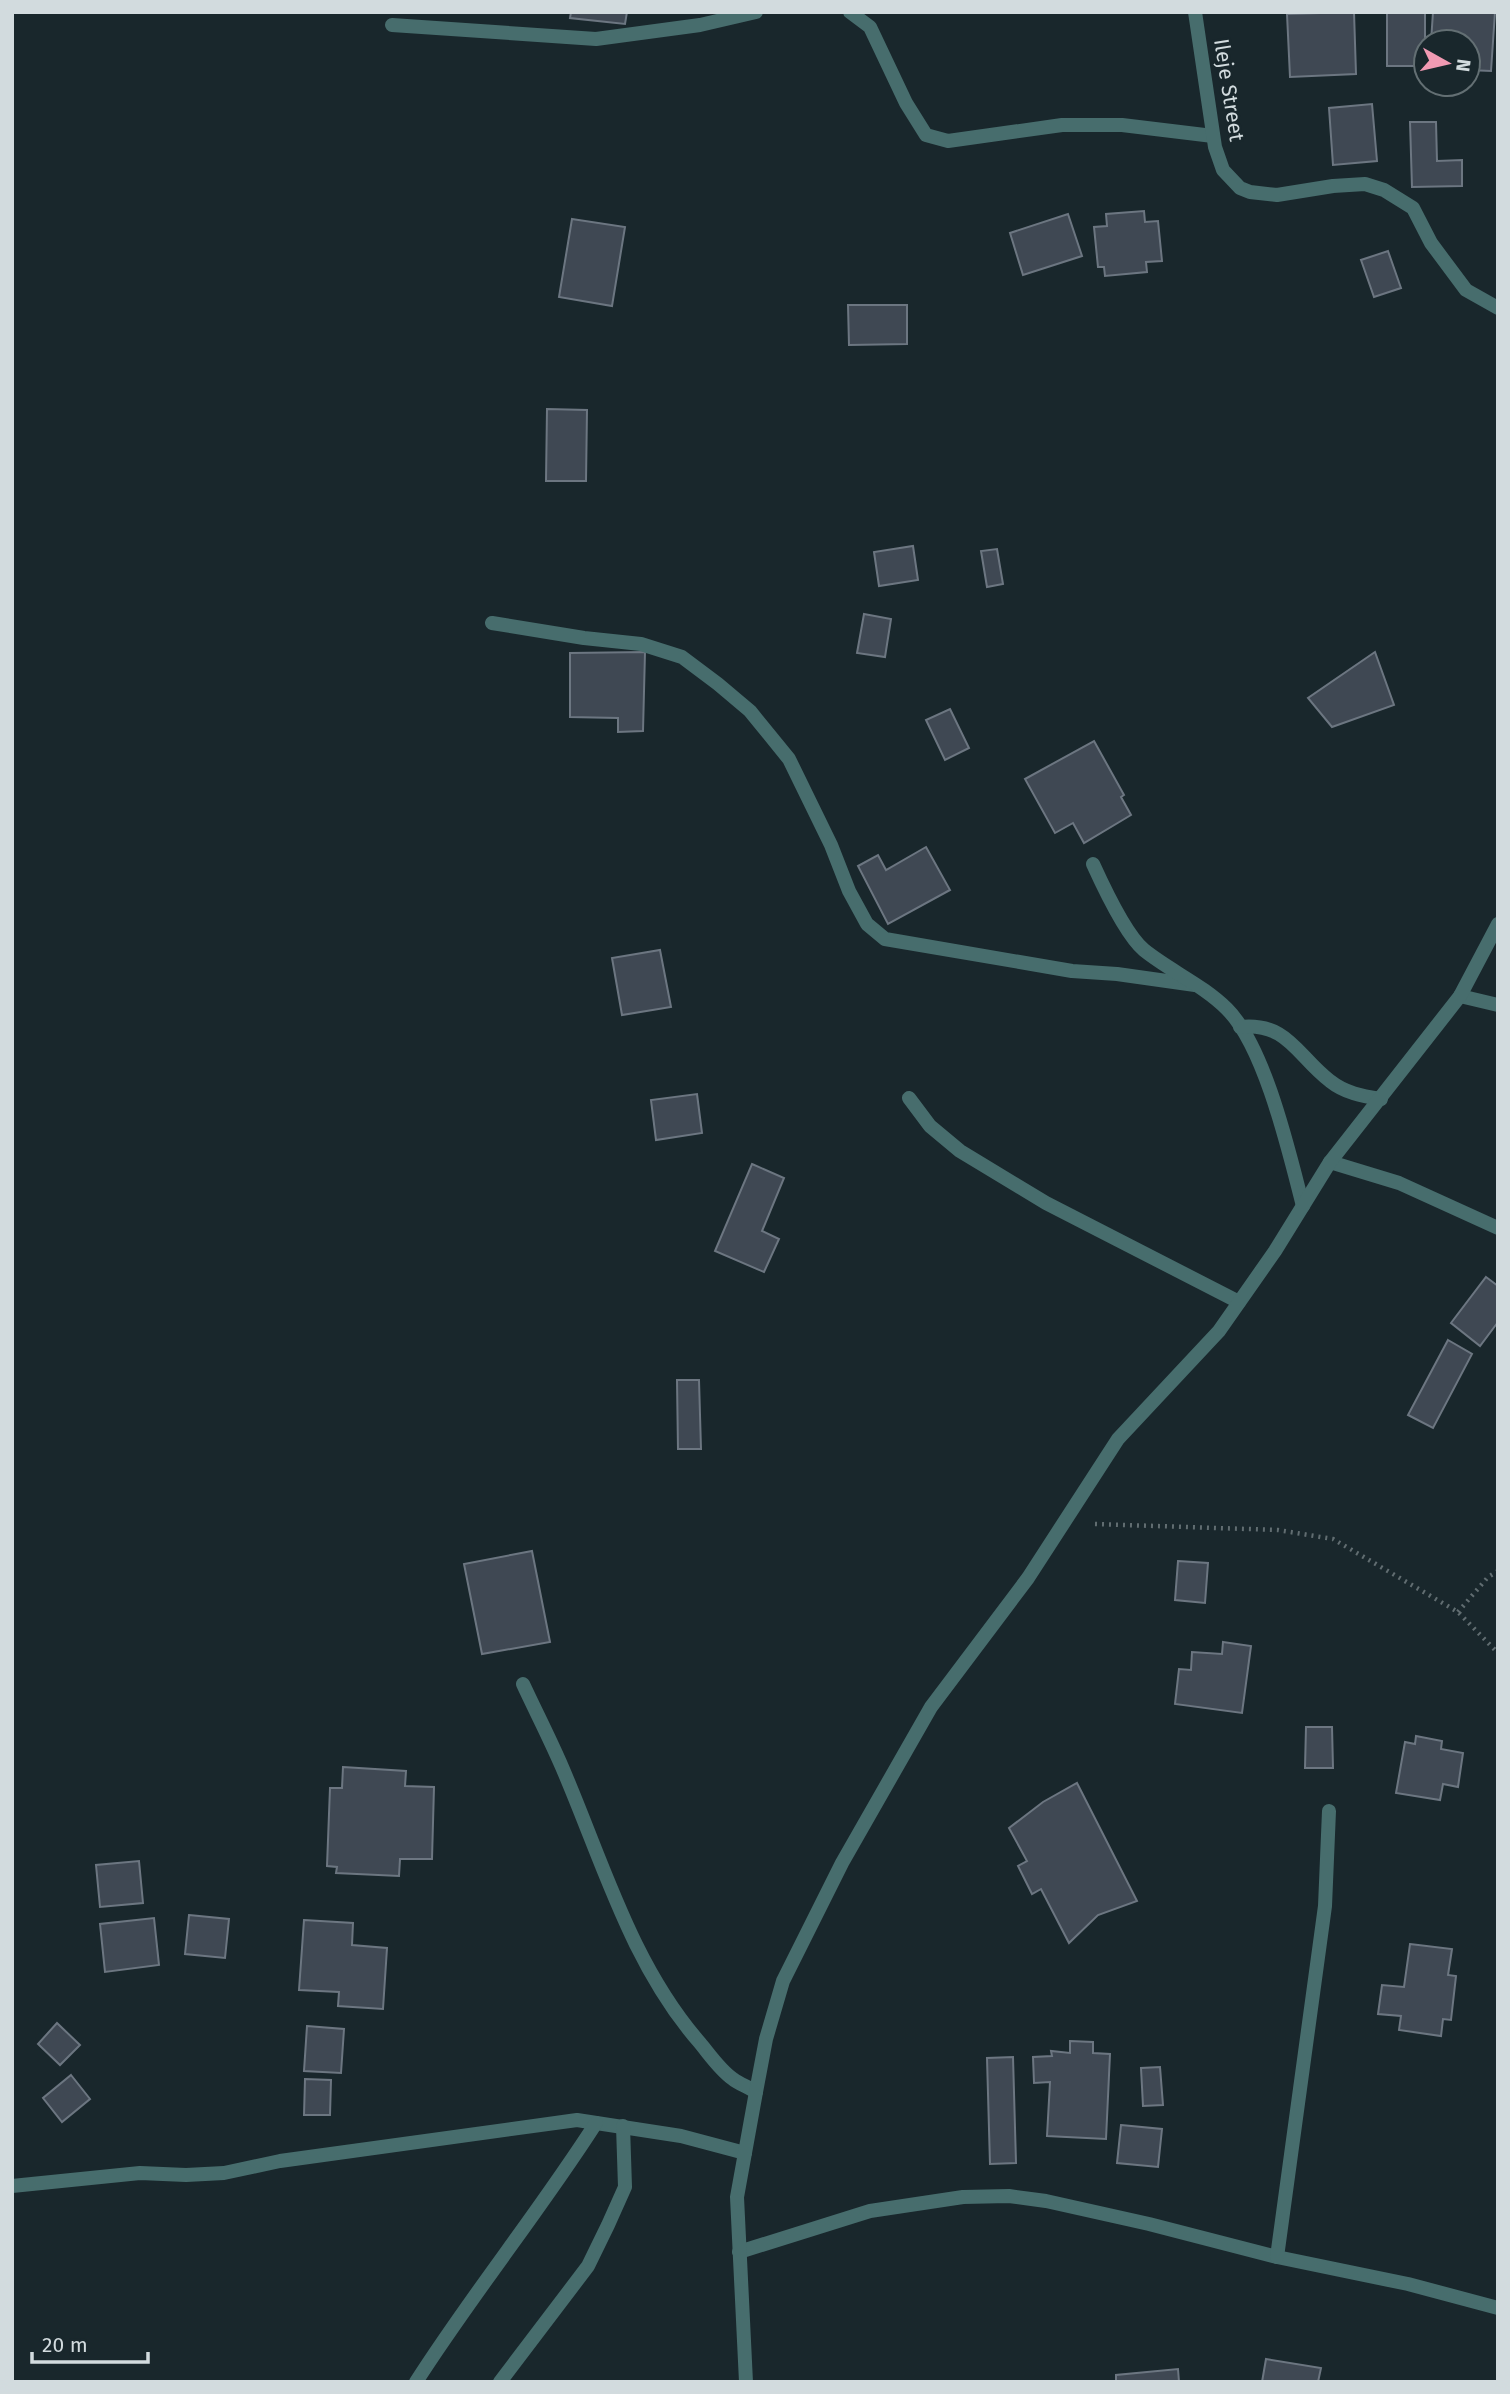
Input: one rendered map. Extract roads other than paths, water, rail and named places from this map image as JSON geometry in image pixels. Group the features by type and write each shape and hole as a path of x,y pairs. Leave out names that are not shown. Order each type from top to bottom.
{"street":[{"path":"392,25 596,38 700,25 756,12"},
{"path":"850,12 870,27 906,103 926,135 948,141 1074,125 1122,125 1213,136"},
{"name":"Ileje Street","path":"1195,12 1213,136 1223,170 1240,188 1277,195 1365,184 1384,190 1413,208 1431,243 1466,290 1498,308"},
{"path":"492,623 641,644 682,657 718,684 750,711 789,759 831,845 849,891 867,924 885,939 1072,971 1117,974 1195,985"},
{"path":"1093,864 1112,903 1142,948 1228,1009 1251,1044 1278,1116 1303,1206"},
{"path":"746,2382 737,2197 756,2092 766,2039 783,1981 842,1863 932,1707 1028,1578 1118,1439 1219,1331 1330,1162 1460,996 1498,924"},
{"path":"1460,996 1498,1005"},
{"path":"1240,1027 1256,1026 1274,1030 1288,1039 1335,1085 1360,1096 1381,1099"},
{"path":"909,1098 930,1126 960,1151 1046,1203 1239,1302"},
{"path":"1330,1162 1399,1183 1498,1228"},
{"path":"523,1684 562,1766 629,1933 657,1985 685,2027 713,2059 732,2079 756,2092"},
{"path":"1277,2257 1325,1906 1328,1811"},
{"path":"12,2186 139,2173 224,2173 280,2161 577,2120 681,2136 745,2153"},
{"path":"415,2382 494,2266 561,2178 596,2123"},
{"path":"500,2382 588,2266 608,2225 625,2187 623,2126"},
{"path":"740,2252 870,2211 963,2197 1009,2196 1046,2201 1123,2218 1277,2257 1396,2281 1498,2308"}]}
